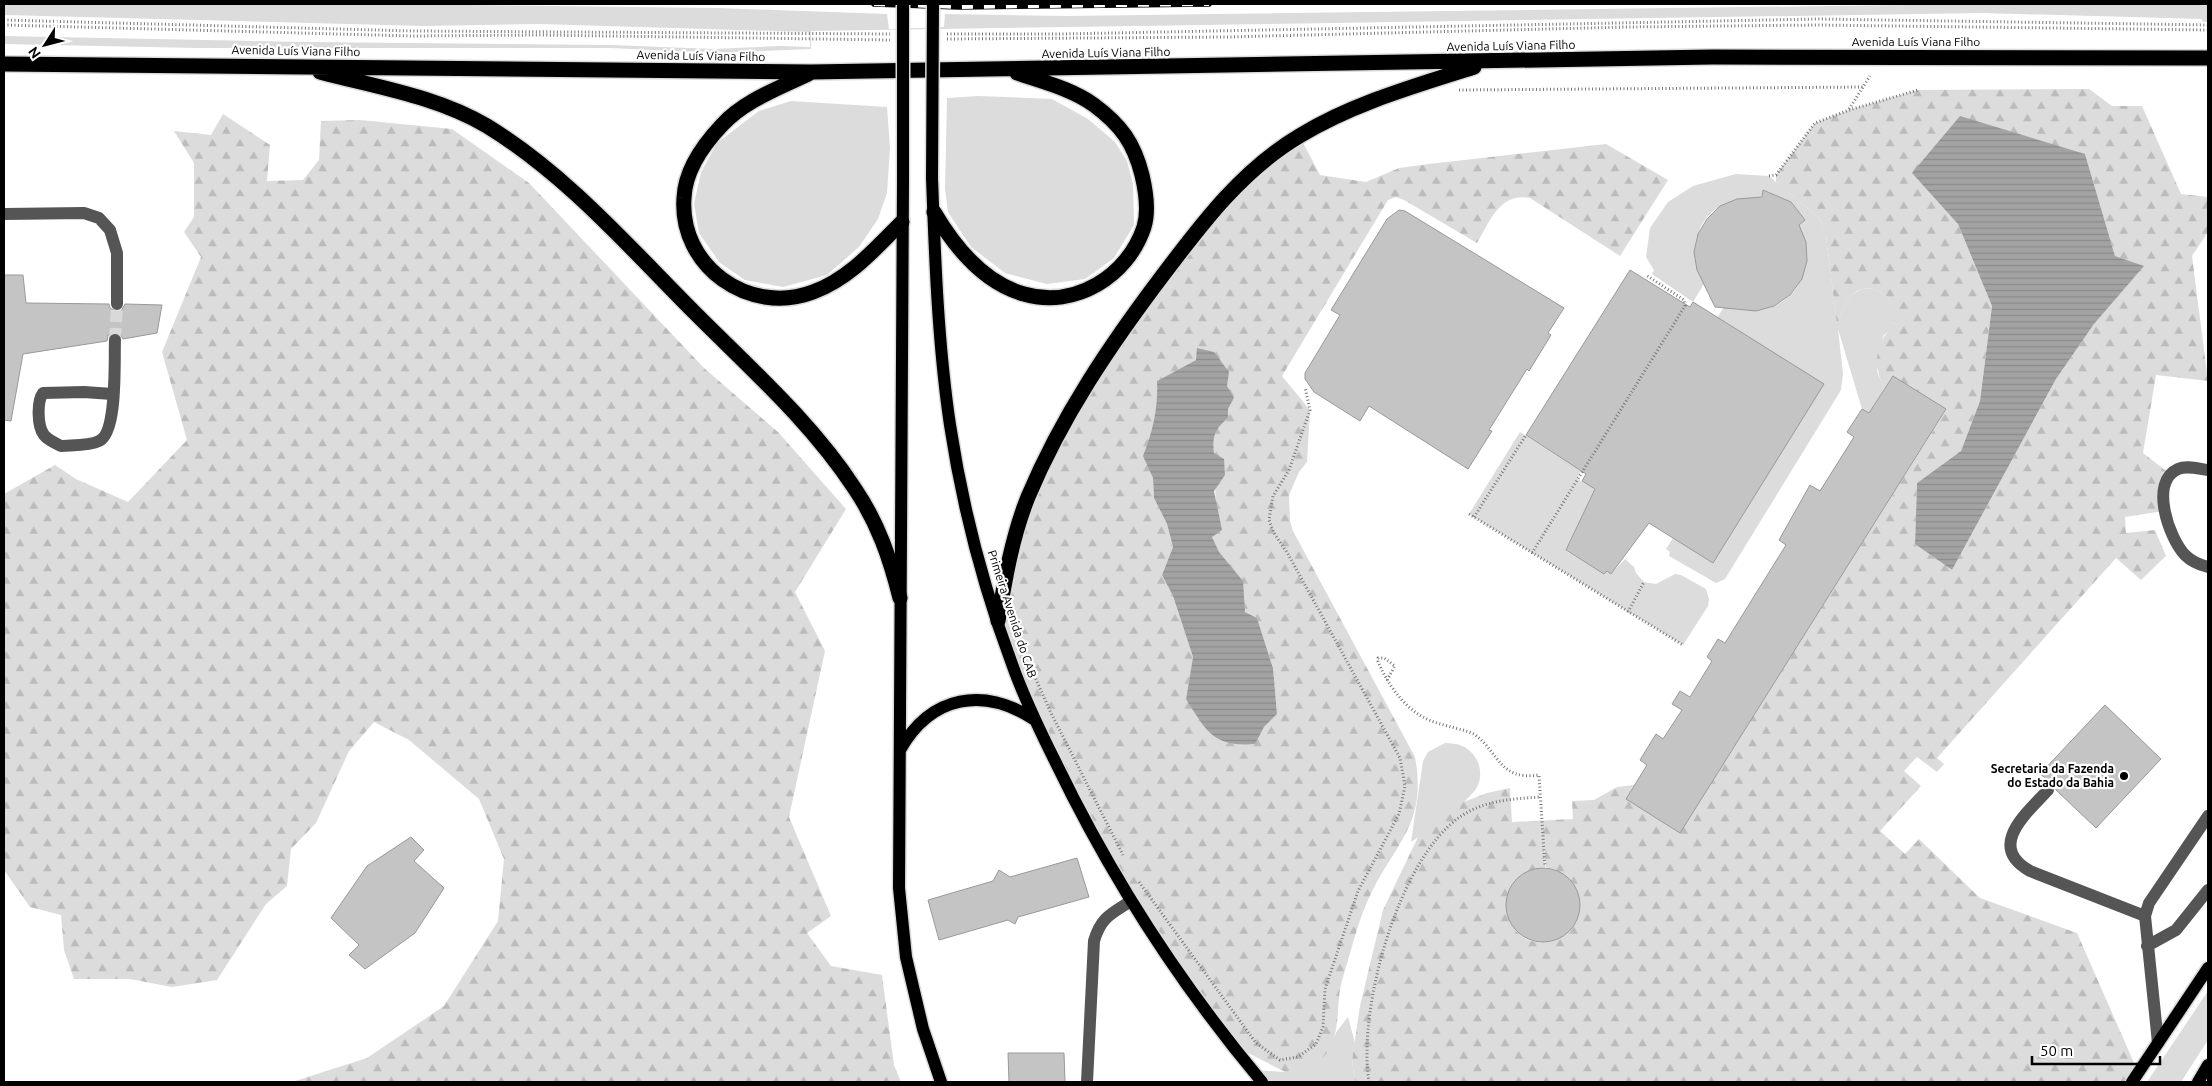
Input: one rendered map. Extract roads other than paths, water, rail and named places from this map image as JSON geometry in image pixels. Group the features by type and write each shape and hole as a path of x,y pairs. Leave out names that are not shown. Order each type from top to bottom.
{"highway":[{"name":"Avenida Luís Viana Filho","path":"4,64 811,72 1712,57 2208,58"},
{"path":"998,621 1007,565 1017,530 1028,498 1056,437 1090,377 1204,221 1240,182 1268,158 1307,131 1339,113 1490,61"},
{"path":"300,66 422,98 444,106 486,126 560,179 770,388 828,451 855,488 876,522 889,554 900,598"},
{"path":"934,212 957,247 979,268 1001,284 1024,294 1049,297 1074,295 1096,287 1116,273 1134,250 1145,226 1147,203 1135,150 1131,144 1118,126 1093,104 1061,88 1006,69"},
{"path":"811,72 736,112 707,143 698,158 688,178 684,196 684,217 690,240 700,260 717,277 736,288 757,296 785,297 811,293 832,285 859,264 902,222"}],"main road":[{"path":"903,4 899,888 906,957 924,1029 941,1082"},
{"name":"Primeira Avenida do CAB","path":"933,4 932,178 941,344 950,425 968,518 998,621 1012,665 1035,720 1078,808 1131,901 1189,990 1262,1082"},
{"path":"899,752 908,734 922,720 939,708 958,701 978,699 999,701 1018,708 1035,720"},
{"path":"2132,1082 2208,968"},
{"path":"2198,1082 2208,1065"}],"lane":[{"path":"4,214 84,213 99,218 110,230 118,253 117,304"},
{"path":"112,394 84,392 44,393 40,398 40,427 44,434 60,446 100,441 106,434 112,421 115,340"},
{"path":"2208,470 2185,467 2170,474 2165,483 2164,511 2178,545 2191,560 2208,567"},
{"path":"2048,790 2013,831 2010,842 2013,856 2022,866 2030,871 2145,916"},
{"path":"2158,1043 2145,916 2149,903 2208,816"},
{"path":"2147,946 2176,930 2208,890"},
{"path":"1087,1082 1094,941 1098,926 1104,918 1131,901"}],"tunnel":[{"path":"115,340 117,304"}],"railway":[{"path":"874,4 959,7 1209,4"}],"place":[{"name":"Secretaria da Fazenda do Estado da Bahia","path":"2124,776"}]}
